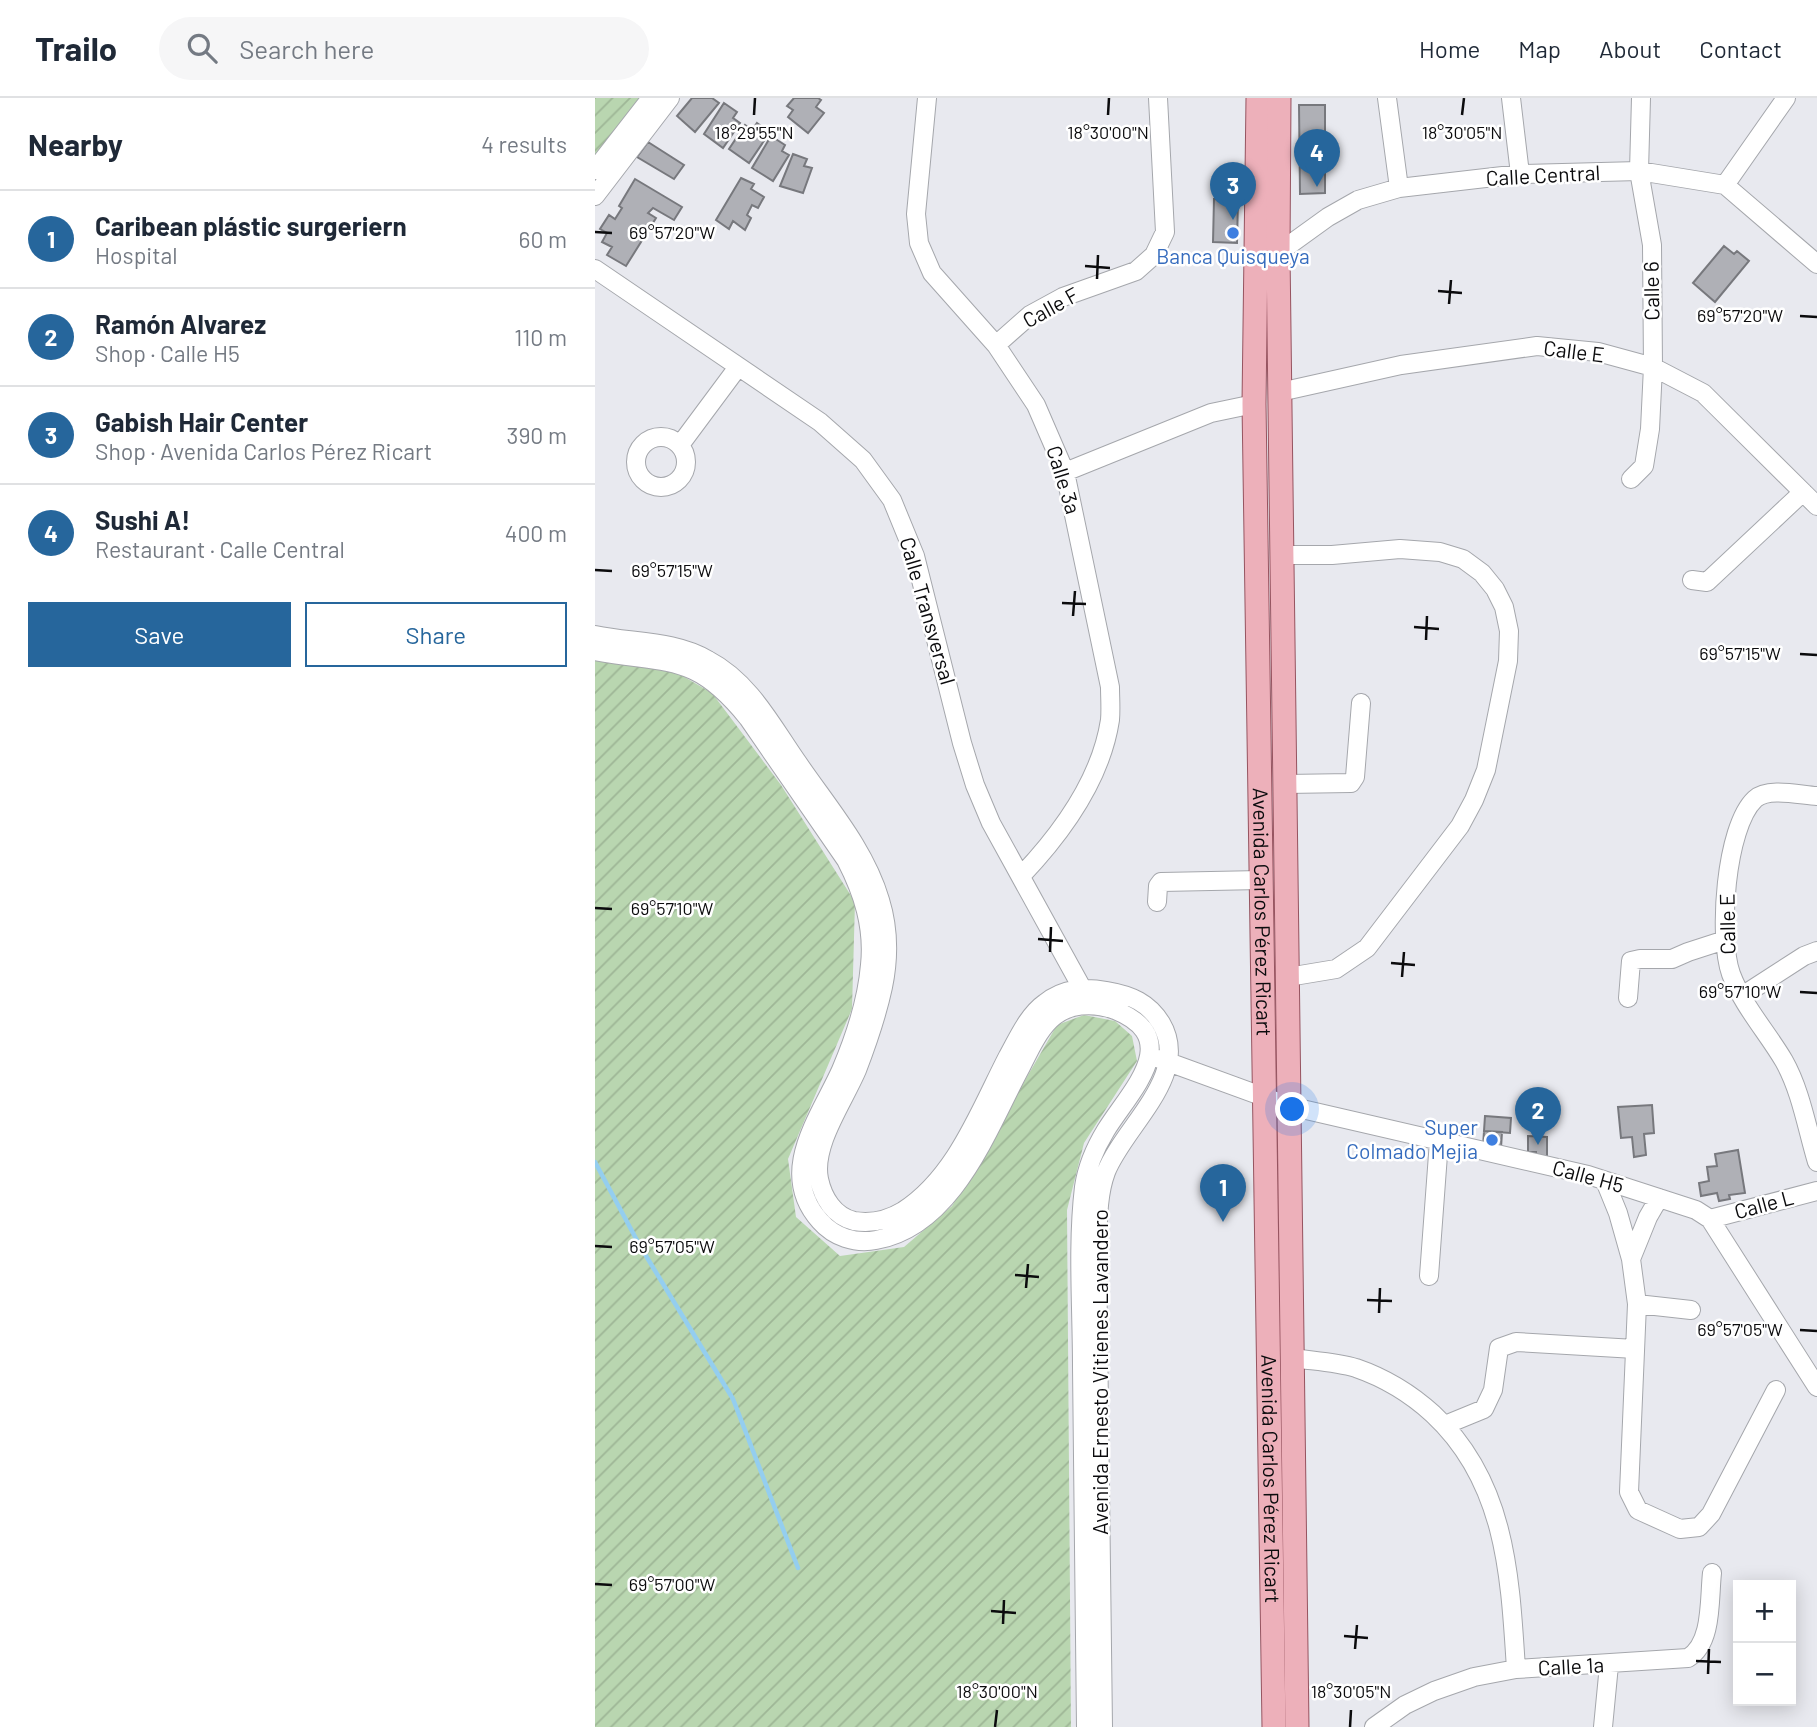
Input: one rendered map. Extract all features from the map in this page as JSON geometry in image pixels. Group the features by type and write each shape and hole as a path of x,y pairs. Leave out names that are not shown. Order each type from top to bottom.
{"main road":[{"name":"Avenida Carlos Pérez Ricart","path":"1258,98 1267,254 1280,392 1297,1727"},
{"name":"Avenida Carlos Pérez Ricart","path":"1274,1727 1254,404 1279,98"}],"street":[{"path":"595,170 651,98"},
{"path":"595,196 670,98"},
{"name":"Calle 3a","path":"927,98 916,214 919,243 932,273 996,345 1036,405 1065,472 1110,687 1110,718 1099,757 1075,808 1049,846 1021,876"},
{"name":"Calle F","path":"996,345 1030,315 1063,297 1136,271 1154,255 1165,232 1158,98"},
{"path":"1387,98 1399,188"},
{"path":"1511,98 1520,174"},
{"name":"Calle 6","path":"1630,480 1644,466 1650,429 1653,367 1652,245 1639,171 1641,98"},
{"path":"1786,98 1725,185 1817,264"},
{"name":"Calle Central","path":"1267,254 1358,200 1399,188 1520,174 1639,171 1725,185"},
{"name":"Calle Transversal","path":"595,269 820,422 863,460 892,500 915,556 975,785 991,823 1082,988"},
{"name":"Calle E","path":"1280,392 1401,365 1537,346 1598,352 1653,367 1703,393 1817,506"},
{"path":"680,445 738,367"},
{"path":"1065,472 1211,413 1254,404"},
{"path":"1692,580 1707,582 1803,492"},
{"path":"1283,555 1400,550 1440,552 1463,559 1482,573 1495,589 1504,607 1509,631 1509,661 1486,769 1460,826 1367,948 1336,969 1288,977"},
{"path":"595,635 664,644 695,653 722,668 855,876 868,914 871,961 861,1009 841,1070 810,1130 801,1168 809,1207 821,1223 837,1236 854,1241 891,1237 908,1229 939,1204 962,1178 1037,1037 1047,1012 1067,991 1082,988 1127,995 1143,1003 1153,1011 1168,1037 1170,1062"},
{"path":"595,651 677,663 697,670 739,694"},
{"path":"1286,783 1351,783 1355,777 1361,703"},
{"name":"Calle E","path":"1817,796 1772,793 1756,798 1742,821 1732,849 1725,898 1725,940 1730,972 1742,996 1785,1062 1798,1093 1817,1162"},
{"path":"1157,902 1158,886 1161,882 1261,880"},
{"path":"1628,998 1631,961 1672,960 1725,940"},
{"path":"1742,996 1804,956 1817,951"},
{"path":"1047,1012 1086,1004 1122,1013 1139,1025 1147,1037 1150,1057"},
{"name":"Calle H5","path":"1150,1057 1289,1106 1605,1181 1696,1210 1710,1219"},
{"name":"Avenida Ernesto Vitienes Lavandero","path":"1086,1727 1081,1300 1084,1190 1087,1170 1094,1152 1145,1075 1150,1057"},
{"name":"Avenida Ernesto Vitienes Lavandero","path":"1103,1727 1097,1251 1101,1201 1107,1170 1155,1093 1170,1062"},
{"path":"1429,1276 1439,1141"},
{"path":"1605,1181 1618,1213 1631,1259 1637,1304 1629,1492 1638,1510 1680,1529 1699,1527 1711,1514 1776,1390"},
{"name":"Calle L","path":"1710,1219 1817,1191"},
{"path":"1631,1259 1659,1198"},
{"path":"1710,1219 1817,1387"},
{"path":"1637,1304 1691,1310"},
{"path":"1445,1425 1484,1409 1493,1390 1499,1348 1507,1344 1516,1342 1635,1349"},
{"path":"1293,1358 1343,1365 1372,1374 1416,1399 1445,1425 1466,1450 1480,1476 1500,1528 1512,1600 1516,1670"},
{"name":"Calle 1a","path":"1374,1727 1405,1705 1434,1691 1474,1678 1516,1670 1688,1658 1697,1652 1705,1637 1712,1573"},
{"path":"1603,1727 1609,1665"}],"green space":[{"path":"595,98 641,98 595,156"},
{"path":"595,657 674,671 712,693 781,785 855,902 852,1009 788,1159 796,1217 840,1256 904,1247 952,1206 1057,1025 1084,1015 1115,1021 1132,1036 1137,1061 1084,1143 1067,1210 1071,1727 595,1727"}],"building":[{"path":"692,98 712,98 719,103 695,132 677,116"},
{"path":"794,98 821,100 816,107 824,113 808,133 788,117 793,110 787,106"},
{"path":"724,103 737,112 733,118 740,123 723,148 704,134"},
{"path":"1299,105 1325,105 1325,193 1300,194"},
{"path":"757,123 770,132 749,163 729,149 745,125 752,130"},
{"path":"771,136 785,145 782,151 789,155 773,181 752,168"},
{"path":"648,142 684,165 674,179 637,157"},
{"path":"793,154 807,159 804,166 812,168 803,193 780,186"},
{"path":"741,178 754,184 751,189 764,197 758,208 752,205 747,215 751,218 745,230 733,221 729,229 716,220"},
{"path":"635,179 682,207 674,220 653,208 648,213 656,218 626,266 607,255 612,247 602,242 607,233 600,229 609,215 615,219 622,208 619,206"},
{"path":"1214,199 1238,200 1237,243 1213,242"},
{"path":"1724,246 1734,254 1737,251 1749,261 1715,302 1693,283"},
{"path":"1652,1105 1654,1133 1644,1134 1646,1155 1634,1157 1632,1137 1621,1138 1618,1107"},
{"path":"1485,1116 1511,1118 1510,1133 1484,1131"},
{"name":"Super Colmado Mejia","path":"1484,1131 1502,1132 1501,1148 1483,1147"},
{"path":"1528,1136 1547,1137 1547,1159 1536,1159 1536,1152 1528,1152"},
{"path":"1738,1150 1745,1193 1729,1195 1730,1199 1719,1201 1717,1193 1701,1196 1699,1183 1709,1181 1707,1167 1717,1166 1715,1154"}],"waterway":[{"path":"595,1162 640,1246 733,1399 798,1568"}],"place":[{"name":"Sushi A!","path":"1317,187"},
{"name":"Gabish Hair Center","path":"1233,220"},
{"name":"Banca Quisqueya","path":"1233,233"},
{"name":"Super Colmado Mejia","path":"1492,1140"},
{"name":"Ramón Alvarez","path":"1538,1145"},
{"name":"Caribean plástic surgeriern","path":"1223,1222"}]}
